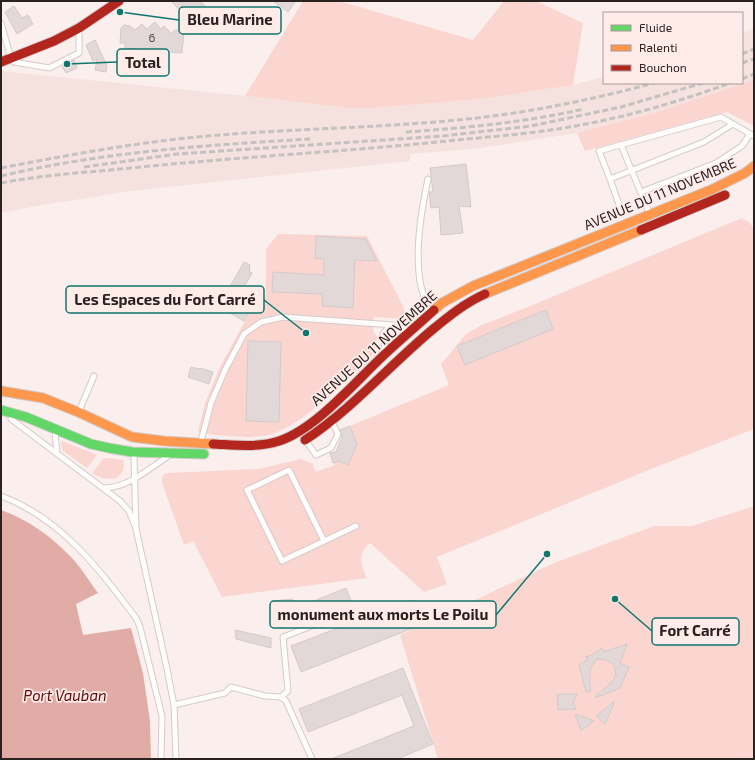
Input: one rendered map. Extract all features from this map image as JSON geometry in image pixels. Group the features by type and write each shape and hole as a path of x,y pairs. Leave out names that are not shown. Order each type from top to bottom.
{"main road":[{"path":"6,60 54,41 79,28 119,1"},
{"name":"AVENUE DU 11 NOVEMBRE","path":"77,416 91,418 132,437 200,444 251,446 278,442 291,437 306,428 442,303 473,286 713,189 745,173 754,166"},
{"name":"AVENUE DU 11 NOVEMBRE","path":"238,454 259,454 279,451 305,440 331,422 425,335 455,311 481,296 716,200 730,192"},
{"path":"606,244 622,234 649,224 652,218 650,214"},
{"path":"377,381 382,369 405,348 410,340 408,333"},
{"path":"1,391 43,398 77,416"},
{"path":"1,411 26,417 91,444 132,452 216,454"},
{"path":"56,430 62,423"},
{"path":"102,423 118,435 132,452"}],"lane":[{"path":"1,23 6,60 50,68 79,53 79,28"},
{"path":"621,210 599,152 721,117 752,135 742,146 716,163 641,192"},
{"path":"610,179 704,142 733,124"},
{"path":"621,145 650,214"},
{"path":"428,179 419,240 420,283 430,314"},
{"path":"200,444 211,403 225,370 244,334 261,322 283,317 394,324 402,326 408,333"},
{"path":"376,323 383,334 385,354"},
{"path":"383,334 394,324"},
{"path":"77,416 94,376"},
{"path":"1,411 105,488 120,501 129,512 136,529 168,670 174,705 176,759"},
{"path":"305,440 316,456 331,448 338,434 331,422"},
{"path":"56,430 57,453"},
{"path":"132,452 134,457 136,529"},
{"path":"105,488 116,488 134,479 172,454"},
{"path":"324,541 290,470 248,490 282,561 356,526"},
{"path":"1,496 22,505 51,523 95,564 136,618 140,627 162,716 161,759"},
{"path":"282,697 288,691 283,637 358,608"},
{"path":"174,705 225,693 231,687 265,696 282,697 286,701 312,759"}],"shaded area":[{"path":"303,1 339,1 473,40 504,1 536,1 583,23 573,85 481,99 375,108 348,108 245,96"},
{"path":"754,28 754,80 743,84 743,33"},
{"path":"1,71 348,108 375,108 481,99 573,85 603,77 603,84 742,84 658,112 577,133 481,148 410,154 410,161 131,191 1,213"},
{"path":"754,80 754,126 727,112 585,151 577,133 658,112"},
{"path":"742,218 750,223 754,229 754,429 651,469 437,557 447,584 424,592 370,543 361,555 361,563 367,578 222,597 193,541 184,545 162,483 162,477 164,474 258,469 301,459 313,464 315,472 335,465 330,453 336,451 342,437 350,426 449,385 441,364 466,334 482,325"},
{"path":"278,234 367,236 404,308 404,319 374,317 373,330 377,337 376,347 371,357 310,413 282,430 269,435 253,437 224,436 198,432 205,403 220,367 255,302 266,299 266,249"},
{"path":"62,441 97,455 87,468 63,451 61,444"},
{"path":"109,458 123,460 124,463 121,473 115,479 102,478 92,473 103,459"},
{"path":"754,506 754,759 438,759 400,635 554,563 654,526 692,526"}],"water":[{"name":"Port Vauban","path":"1,510 29,523 55,542 74,560 98,593 76,604 83,635 131,628 143,673 150,721 151,759 1,759"}],"building":[{"path":"171,1 200,1 223,24 213,34 199,22 195,26"},
{"path":"273,1 296,1 288,12"},
{"path":"14,6 22,18 28,15 33,24 17,34 5,12"},
{"path":"155,22 161,29 164,26 171,33 175,30 184,31 182,53 125,48 125,43 120,43 121,28 124,25 130,26 135,30 142,24 147,29"},
{"path":"95,40 107,66 106,72 95,70 97,59 93,61 86,45"},
{"path":"74,60 77,68 66,73 62,66"},
{"path":"466,164 471,207 459,206 463,233 441,235 439,207 431,208 429,192 433,192 430,168"},
{"path":"316,236 366,239 377,261 355,260 353,308 322,306 323,294 272,292 273,272 324,275 324,259 315,258"},
{"path":"244,262 250,265 249,272 252,273 239,296 253,305 244,321 221,308 222,306 216,303 225,288 228,290"},
{"path":"546,310 553,329 465,365 457,346"},
{"path":"248,341 281,342 279,422 246,421"},
{"path":"191,367 213,372 209,384 188,377"},
{"path":"350,426 357,444 348,465 339,461 333,463 330,453 336,452 342,437 340,430"},
{"path":"346,588 352,603 314,617 309,603"},
{"path":"293,599 294,613 273,615 271,601"},
{"path":"411,600 421,625 301,672 291,646"},
{"path":"235,630 271,638 271,648 236,639"},
{"path":"627,644 620,663 629,667 620,688 595,698 613,681 616,675 614,666 611,663 606,660 597,659 590,669 590,692 586,692 579,665 589,658 585,657 592,655 602,648 604,651 603,652"},
{"path":"403,668 433,744 397,759 331,759 414,726 402,695 308,732 299,709"},
{"path":"557,694 577,694 573,703 576,709 558,710"},
{"path":"615,701 605,724 596,716"},
{"path":"575,714 594,721 581,731"}],"railway":[{"path":"743,54 754,49"},
{"path":"743,63 754,59"},
{"path":"743,79 754,74"},
{"path":"1,168 104,149 207,136 450,121 485,117 570,103 650,84"},
{"path":"84,167 177,154 443,136 531,126 621,107 700,84"},
{"path":"1,183 36,177 385,147 543,131 630,114 691,97 727,84"},
{"path":"406,132 496,124 540,118 584,109"},
{"path":"1,176 116,155 194,147 310,139"}],"traffic: fast":[{"path":"1,410 26,417 91,444 109,448 132,452 204,454"}],"traffic: slow":[{"path":"434,310 442,303 473,286 713,189 745,173 754,166"},
{"path":"485,294 641,230"},
{"path":"1,391 43,398 78,412 132,437 164,441 213,444"}],"traffic: jam":[{"path":"1,62 54,41 79,28 119,1"},
{"path":"641,230 725,195"},
{"path":"305,440 339,415 438,325 464,306 485,294"},
{"path":"213,444 246,446 263,445 279,441 293,435 307,426 335,403 384,355 434,310"}],"place":[{"name":"Bleu Marine","path":"120,12"},
{"name":"Total","path":"67,64"},
{"name":"Les Espaces du Fort Carré","path":"306,333"},
{"name":"monument aux morts Le Poilu","path":"547,554"},
{"name":"Fort Carré","path":"615,599"}]}
